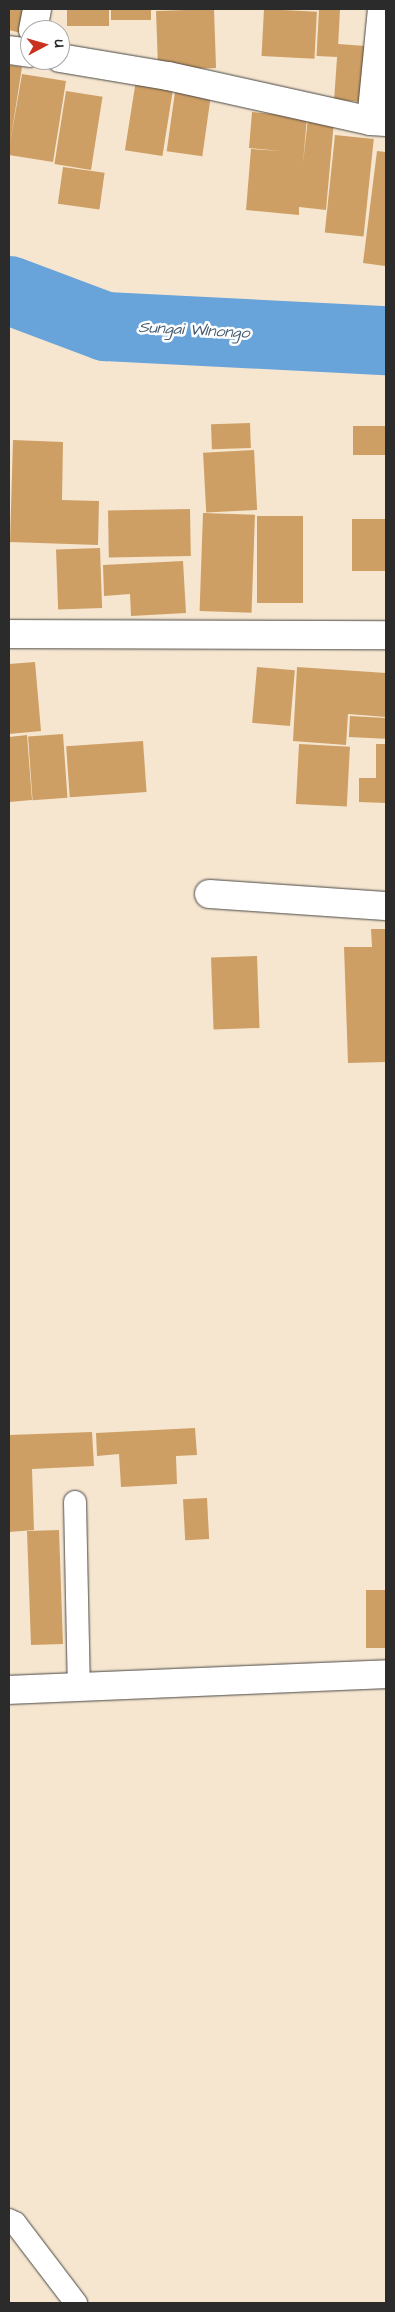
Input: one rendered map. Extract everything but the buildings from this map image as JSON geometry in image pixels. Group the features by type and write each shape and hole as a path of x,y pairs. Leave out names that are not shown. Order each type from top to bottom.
{"street":[{"path":"70,60 168,76 379,121 382,9"},
{"path":"9,634 386,635"},
{"path":"209,894 386,906"},
{"path":"9,1690 386,1674"}],"lane":[{"path":"75,1502 79,1687"},
{"path":"9,2220 15,2224 76,2303"}],"waterway":[{"name":"Sungai WInongo","path":"9,290 105,326 386,340"}]}
